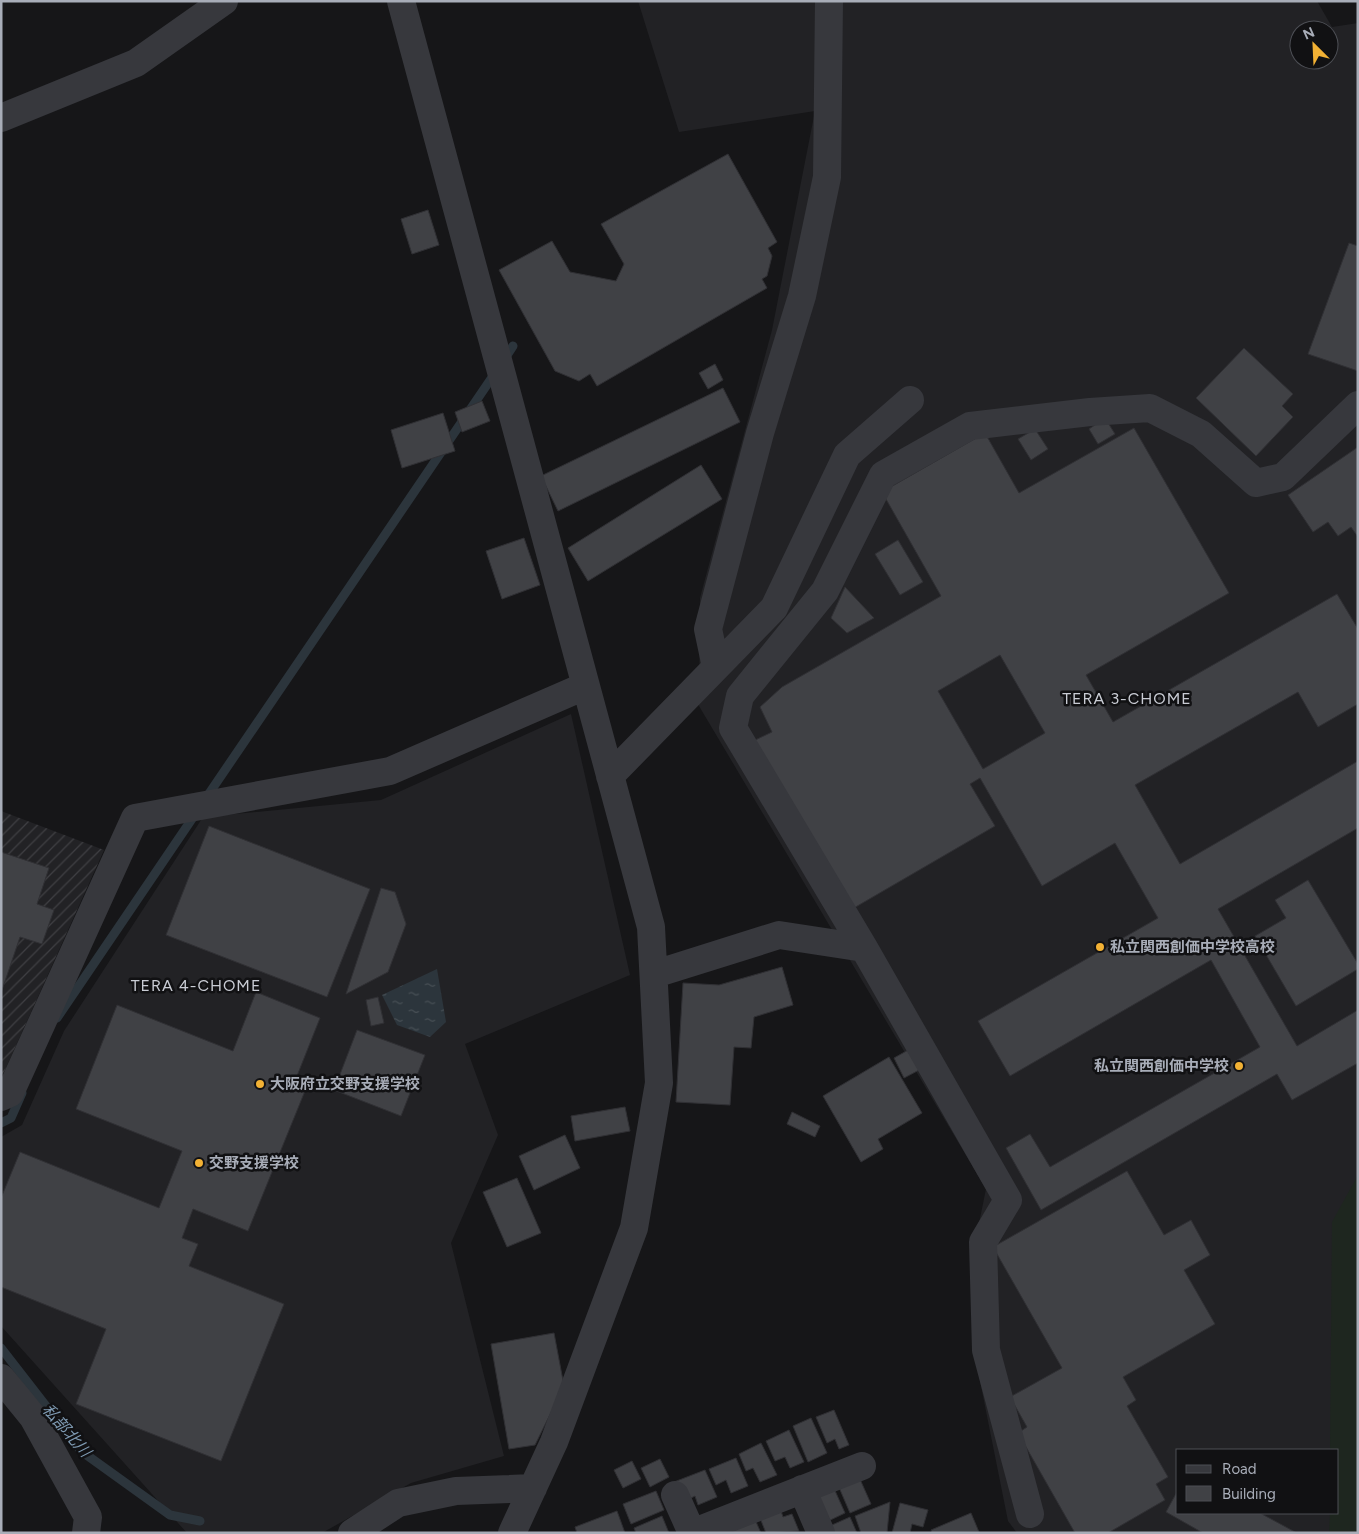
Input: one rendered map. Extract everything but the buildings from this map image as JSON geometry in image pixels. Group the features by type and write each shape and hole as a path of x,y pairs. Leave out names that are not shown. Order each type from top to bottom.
{"street":[{"path":"1,118 136,63 224,1"},
{"path":"401,1 650,927 654,974 659,1083 634,1228 554,1442 512,1533"},
{"path":"716,667 708,630 760,433 802,296 827,177 829,1"},
{"path":"610,776 774,608 846,455 910,400"},
{"path":"1030,1514 986,1350 983,1242 1008,1200 864,948 733,728 740,696 825,591 883,475 970,426 1090,412 1150,408 1201,434 1256,483 1283,477 1358,405"},
{"path":"1,1097 10,1093 135,818 390,771 585,686"},
{"path":"654,974 780,935 864,948"},
{"path":"1,1378 32,1417 88,1517 86,1533"},
{"path":"674,1495 692,1533 862,1466"},
{"path":"352,1533 398,1503 456,1491 533,1488"},
{"path":"802,1489 820,1533"}],"shaded area":[{"name":"私立関西創価中学校高校","path":"638,1 1317,1 1328,20 1289,20 1289,70 1339,70 1339,26 1358,23 1358,1533 1017,1533 1008,1521 974,1351 977,1233 986,1189 699,706 700,598 772,330 815,111 679,132"},
{"name":"大阪府立交野支援学校","path":"571,714 630,975 465,1044 498,1135 451,1243 504,1456 411,1483 322,1533 187,1533 1,1326 1,1137 22,1125 64,1031 203,817 381,800"},
{"path":"1,811 104,850 1,1079"},
{"path":"1358,1175 1358,1533 1329,1533 1330,1514 1339,1514 1339,1449 1330,1449 1332,1222"}],"water":[{"path":"437,969 446,1022 430,1037 397,1025 382,995"}],"waterway":[{"path":"504,360 513,346"},
{"path":"206,798 495,373"},
{"path":"57,1018 196,813"},
{"path":"1,1123 11,1118 22,1093"},
{"name":"私部北川","path":"1,1348 81,1451 170,1515 200,1521"}],"place":[{"name":"私立関西創価中学校高校","path":"1100,947"},
{"name":"私立関西創価中学校","path":"1239,1066"},
{"name":"大阪府立交野支援学校","path":"260,1084"},
{"name":"交野支援学校","path":"199,1163"}],"district":[{"name":"TERA 3-CHOME","path":"1127,698"},
{"name":"TERA 4-CHOME","path":"196,985"}]}
